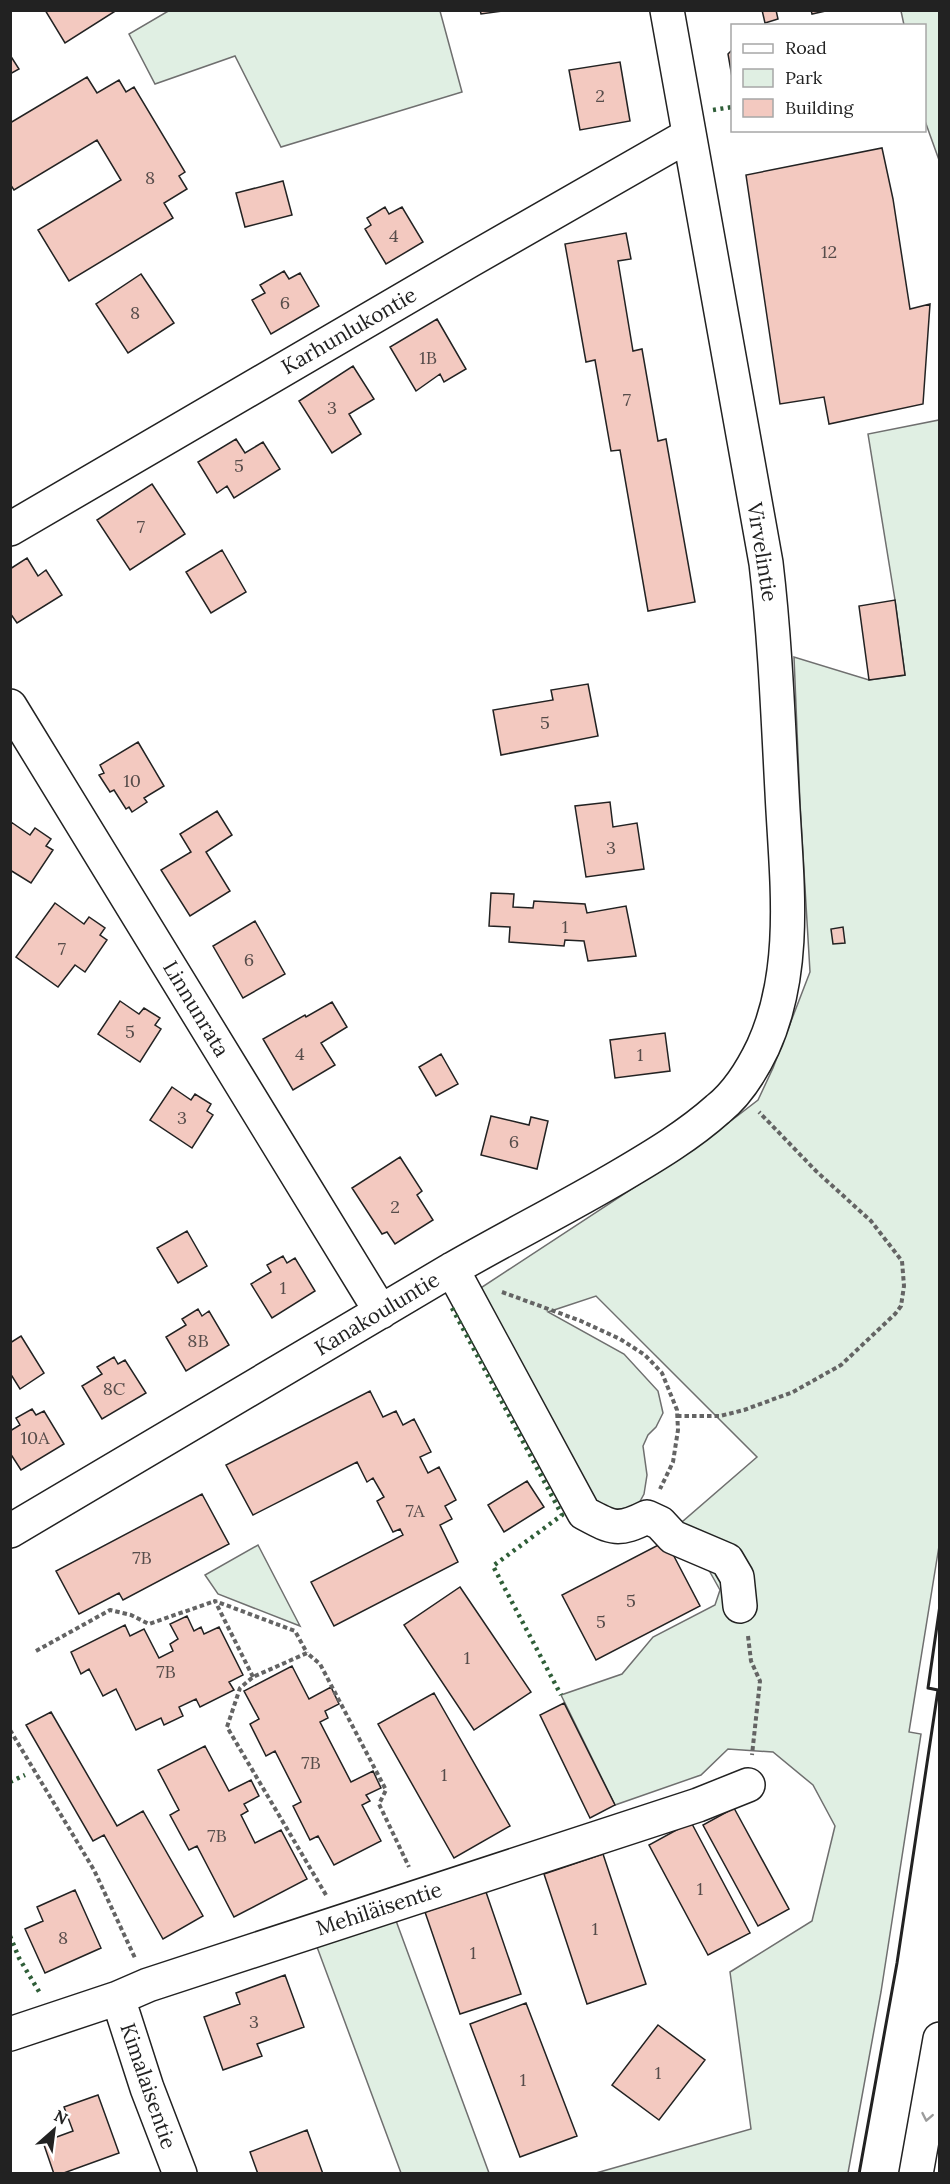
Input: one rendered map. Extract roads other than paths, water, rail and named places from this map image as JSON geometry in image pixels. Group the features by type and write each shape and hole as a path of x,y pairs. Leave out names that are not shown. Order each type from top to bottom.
{"main road":[{"name":"Virvelintie","path":"667,10 766,562 772,619 787,883 786,962 778,1005 764,1044 754,1065 737,1089"},
{"name":"Karhunlukontie","path":"10,530 689,135"},
{"name":"Linnunrata","path":"10,706 381,1312"},
{"name":"Kanakouluntie","path":"10,1531 381,1312 456,1276 573,1203 646,1161 698,1126 721,1107 737,1089"},
{"path":"456,1276 584,1513 613,1528 634,1524 647,1517 660,1522 673,1537 727,1560 737,1577 740,1606"},
{"name":"Mehiläisentie","path":"10,2034 118,1998 148,1985 698,1805 748,1785"},
{"name":"Kimalaisentie","path":"118,1998 147,2088 180,2174"},
{"path":"916,2174 939,2039"}]}
